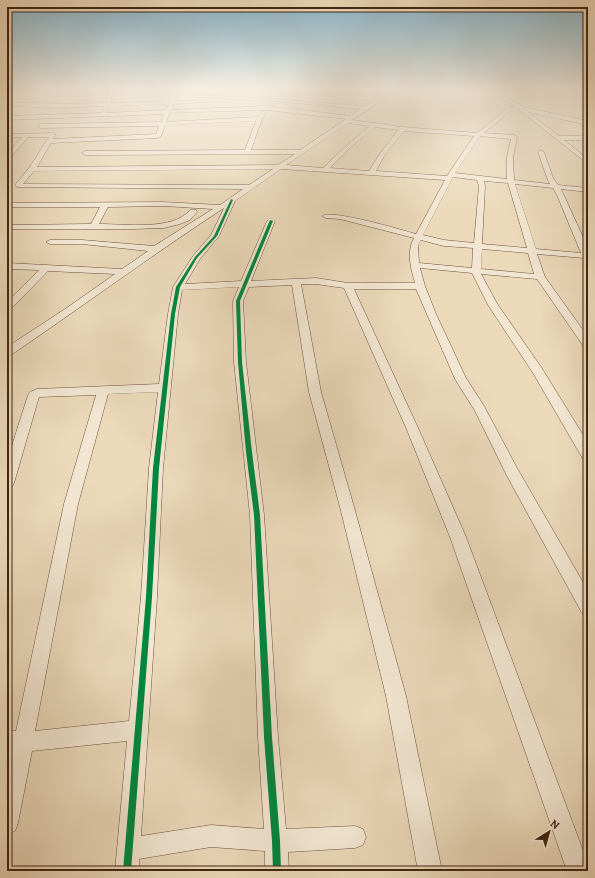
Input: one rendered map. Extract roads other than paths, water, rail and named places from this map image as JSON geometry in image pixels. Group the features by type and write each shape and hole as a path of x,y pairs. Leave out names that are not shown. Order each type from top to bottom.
{"street":[{"path":"82,161 96,130"},
{"path":"51,140 156,137 159,135 160,130"},
{"path":"247,152 255,130"},
{"path":"7,352 72,309 156,249 226,204 334,130"},
{"path":"324,171 349,146 368,130"},
{"path":"371,174 381,156 401,130"},
{"path":"414,130 514,137 510,157 511,182 531,252 540,277 588,345"},
{"path":"484,130 478,135 450,176 418,237 414,245 415,265 420,286 431,314 461,379 480,409 512,472 588,607"},
{"path":"547,130 588,162"},
{"path":"7,136 53,134 51,140 32,169 18,185 19,186 251,187"},
{"path":"7,158 27,135"},
{"path":"557,138 588,138"},
{"path":"32,169 82,161 247,152 301,152"},
{"path":"326,216 340,217 444,243 588,257 556,187 550,178 542,152"},
{"path":"82,161 280,167 371,174 450,176 588,190"},
{"path":"480,179 482,186 476,272 479,280 546,385 588,455"},
{"path":"7,205 226,204"},
{"path":"127,871 149,597 156,468 173,314 178,287 196,258 215,236 226,204"},
{"path":"94,226 105,205"},
{"path":"7,227 172,225 189,218 193,214 192,205"},
{"path":"271,220 244,283 238,301 240,362 257,515 268,737 277,871"},
{"path":"50,242 82,242 156,249"},
{"path":"415,265 540,277"},
{"path":"7,266 123,272"},
{"path":"7,308 46,268"},
{"path":"178,287 296,281 316,281 348,286 420,286"},
{"path":"296,281 315,392 347,507 396,696 430,871"},
{"path":"348,286 413,430 458,537 579,871"},
{"path":"577,330 588,332"},
{"path":"7,483 34,395 41,391 164,388"},
{"path":"7,823 15,741 71,504 102,390"},
{"path":"15,741 138,730"},
{"path":"128,849 211,836 276,841 355,838"}]}
